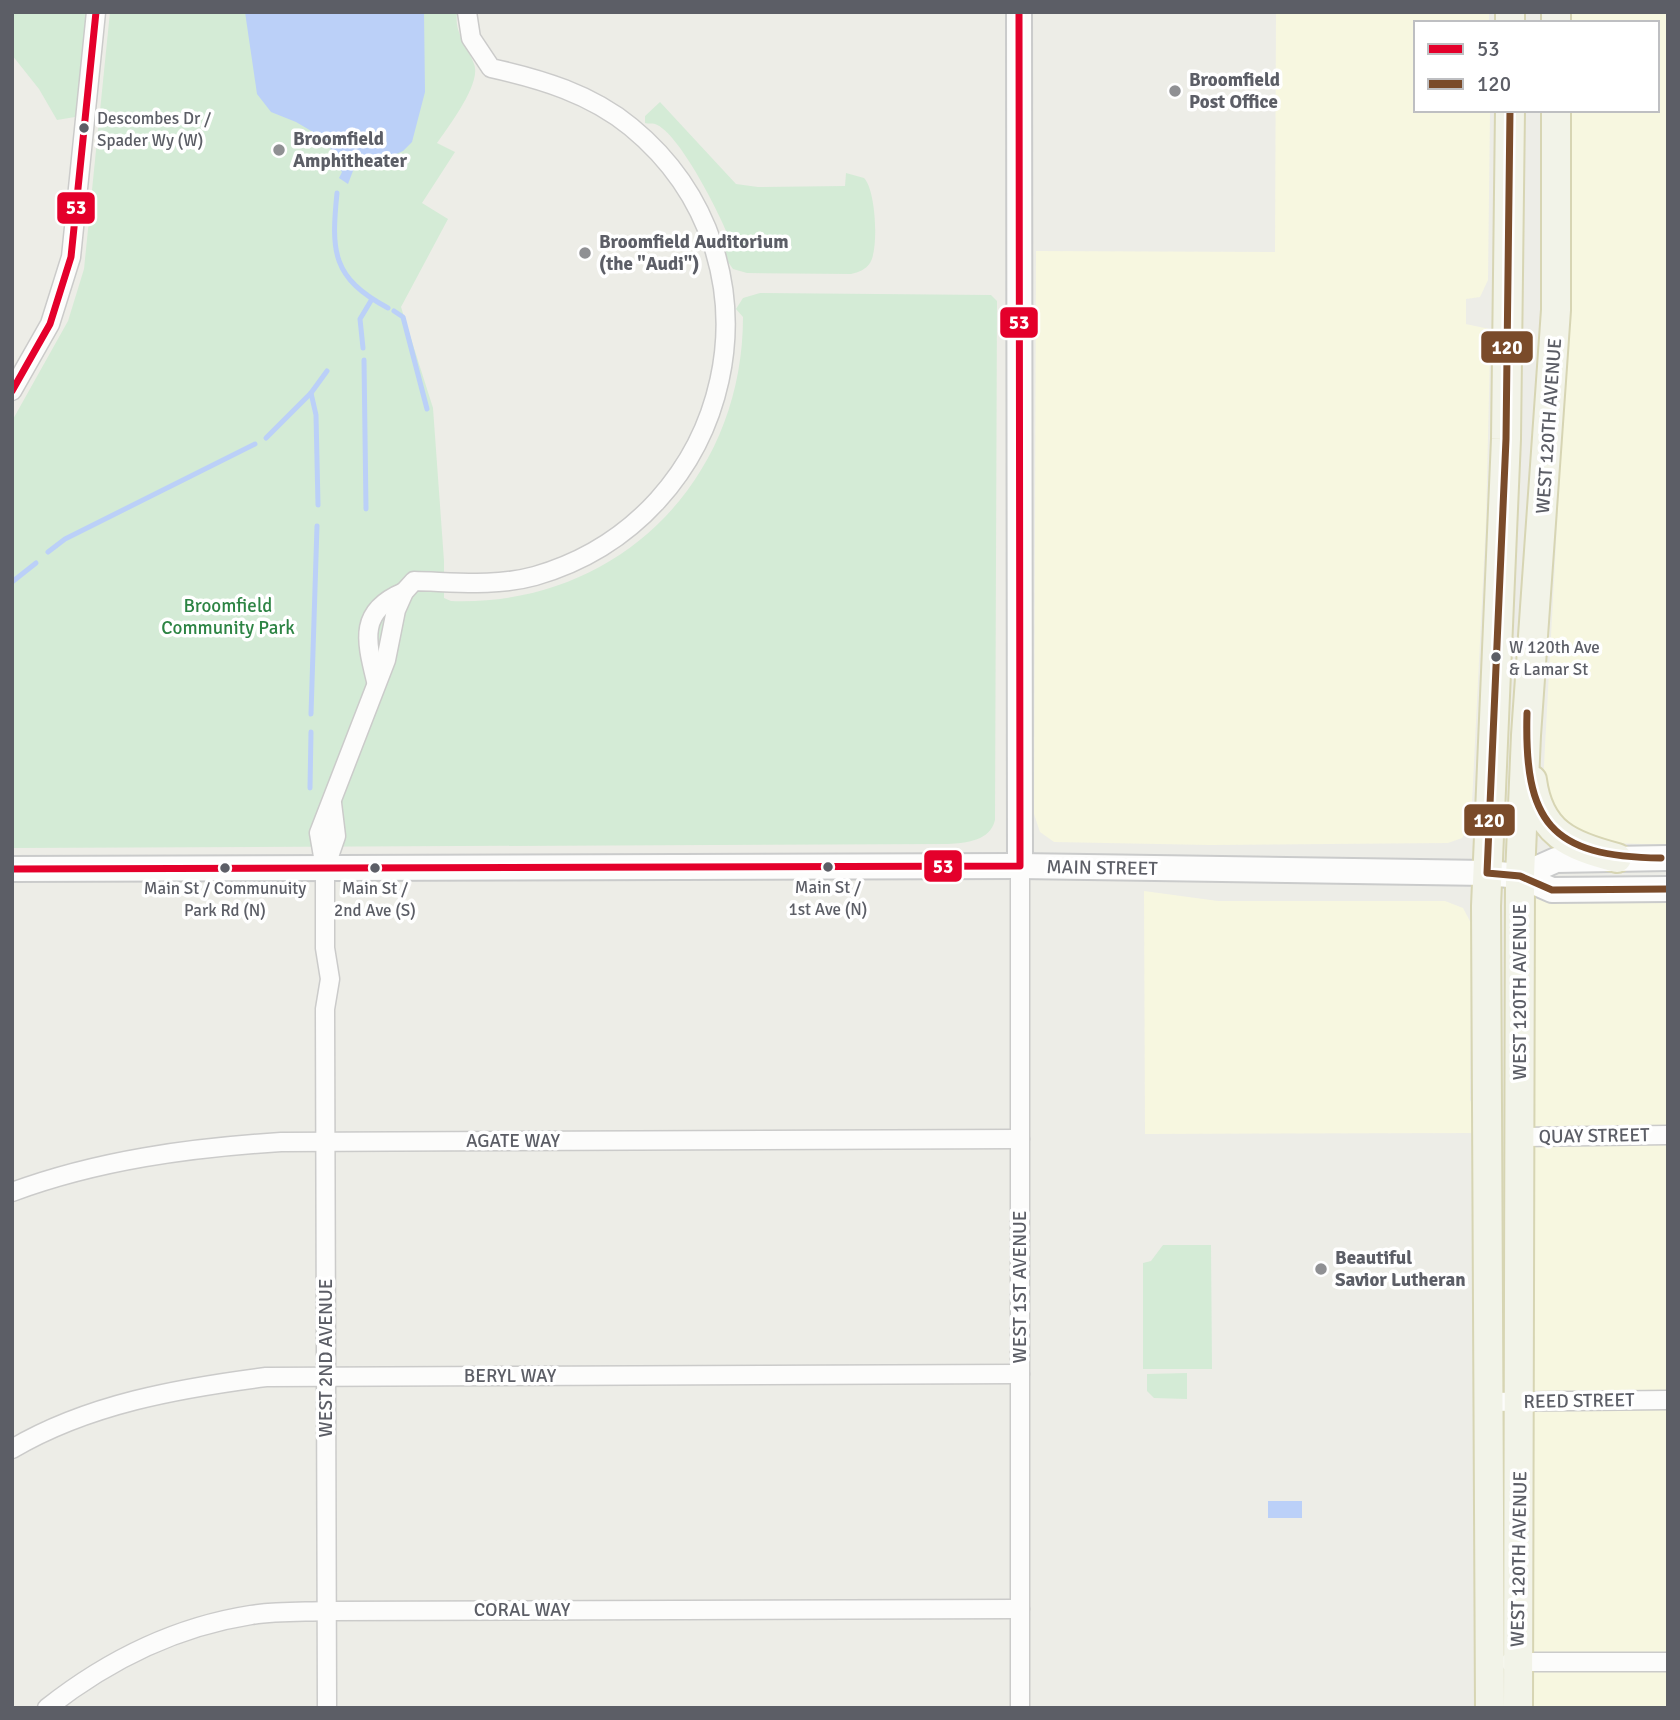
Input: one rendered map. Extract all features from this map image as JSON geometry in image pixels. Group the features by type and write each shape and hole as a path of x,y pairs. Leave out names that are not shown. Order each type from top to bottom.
{"main road":[{"path":"1019,12 1020,866"},
{"name":"WEST 120TH AVENUE","path":"1490,1708 1487,873 1506,439 1510,112"},
{"name":"WEST 120TH AVENUE","path":"1518,1708 1520,876 1526,735 1556,310 1556,112"},
{"path":"1526,735 1536,804 1543,817 1570,844 1617,858"},
{"name":"MAIN STREET","path":"1520,876 1556,860 1668,858"},
{"name":"MAIN STREET","path":"12,869 1020,866 1487,873 1520,876 1552,890 1668,889"}],"street":[{"path":"12,391 50,324 71,257 96,12"},
{"name":"WEST 2ND AVENUE","path":"327,1708 325,1009 330,979 325,948 325,868 336,836 332,803 343,766 376,681 370,656 369,624 386,599 404,592 415,581 478,584 535,576 595,551 628,529 663,496 692,453 710,414 723,367 724,283 703,223 684,185 641,136 607,110 558,85 491,68 471,38 467,12"},
{"name":"WEST 1ST AVENUE","path":"1020,866 1020,1708"},
{"name":"QUAY STREET","path":"1520,1137 1668,1135"},
{"name":"AGATE WAY","path":"12,1192 108,1163 167,1153 281,1142 1020,1139"},
{"name":"BERYL WAY","path":"12,1449 98,1411 199,1385 266,1377 1020,1374"},
{"name":"REED STREET","path":"1490,1402 1668,1400"},
{"name":"CORAL WAY","path":"47,1708 84,1678 131,1651 192,1628 253,1615 327,1611 1020,1609"},
{"path":"1490,1662 1668,1662"}],"shaded area":[{"path":"1276,12 1489,12 1489,21 1414,21 1414,112 1490,112 1488,280 1480,297 1466,299 1466,324 1489,329 1490,353 1486,520 1471,823 1462,838 1448,843 1210,845 1054,842 1040,832 1034,814 1036,251 1275,252"},
{"path":"1572,12 1668,12 1668,845 1588,842 1550,814 1543,783 1566,360 1572,112 1659,112 1659,21 1572,21"},
{"path":"1144,891 1218,901 1445,901 1463,908 1471,923 1470,1100 1477,1114 1477,1133 1145,1134"},
{"path":"1520,895 1668,895 1668,1708 1520,1708"}],"green space":[{"path":"12,12 96,12 87,115 57,120 39,89 12,55"},
{"name":"Broomfield Community Park","path":"110,12 457,12 457,27 475,72 463,105 437,143 455,152 422,203 448,219 401,307 433,408 444,561 444,598 451,601 511,597 566,582 616,557 659,523 694,481 721,432 737,377 743,317 736,309 743,298 760,293 991,295 997,301 995,820 988,832 976,840 948,844 12,848 12,421 68,321 84,269"},
{"path":"660,102 736,184 758,187 845,186 846,173 864,178 871,194 875,220 875,246 870,263 851,274 747,273 733,269 726,259 724,245 730,240 698,176 665,130 655,124 645,123 645,116"},
{"path":"1163,1245 1211,1245 1212,1369 1143,1369 1143,1263 1151,1261"},
{"path":"1187,1373 1187,1399 1154,1398 1147,1391 1147,1374"}],"water":[{"path":"245,12 424,12 425,92 412,142 394,155 380,155 356,163 348,184 339,178 342,172 332,159 330,142 296,122 271,112 257,94"},
{"path":"1268,1501 1302,1501 1302,1518 1268,1518"}],"waterway":[{"path":"337,193 335,232 339,261 356,286 388,308"},
{"path":"363,348 360,319 372,299"},
{"path":"394,311 403,317 427,409"},
{"path":"364,360 366,509"},
{"path":"266,438 311,393 327,371"},
{"path":"311,393 316,415 318,505"},
{"path":"48,552 65,539 255,444"},
{"path":"311,714 317,526"},
{"path":"12,582 36,563"},
{"path":"310,788 311,732"}],"transit line":[{"name":"53","path":"12,391 50,324 71,257 96,12"},
{"name":"53","path":"12,869 1020,866 1019,12"},
{"name":"120","path":"1510,112 1506,439 1487,873 1520,876 1552,890 1668,889"},
{"name":"120","path":"1527,713 1527,750 1531,782 1539,807 1551,826 1569,840 1593,850 1623,856 1661,858"}],"place":[{"name":"Broomfield Post Office","path":"1175,91"},
{"name":"Descombes Dr / Spader Wy (W)","path":"84,128"},
{"name":"Broomfield Amphitheater","path":"279,150"},
{"name":"Broomfield Auditorium (the \"Audi\")","path":"585,253"},
{"name":"W 120th Ave & Lamar St","path":"1496,657"},
{"name":"Main St / 1st Ave (N)","path":"828,867"},
{"name":"Main St / Communuity Park Rd (N)","path":"225,868"},
{"name":"Main St / 2nd Ave (S)","path":"375,868"},
{"name":"Beautiful Savior Lutheran","path":"1321,1269"}]}
